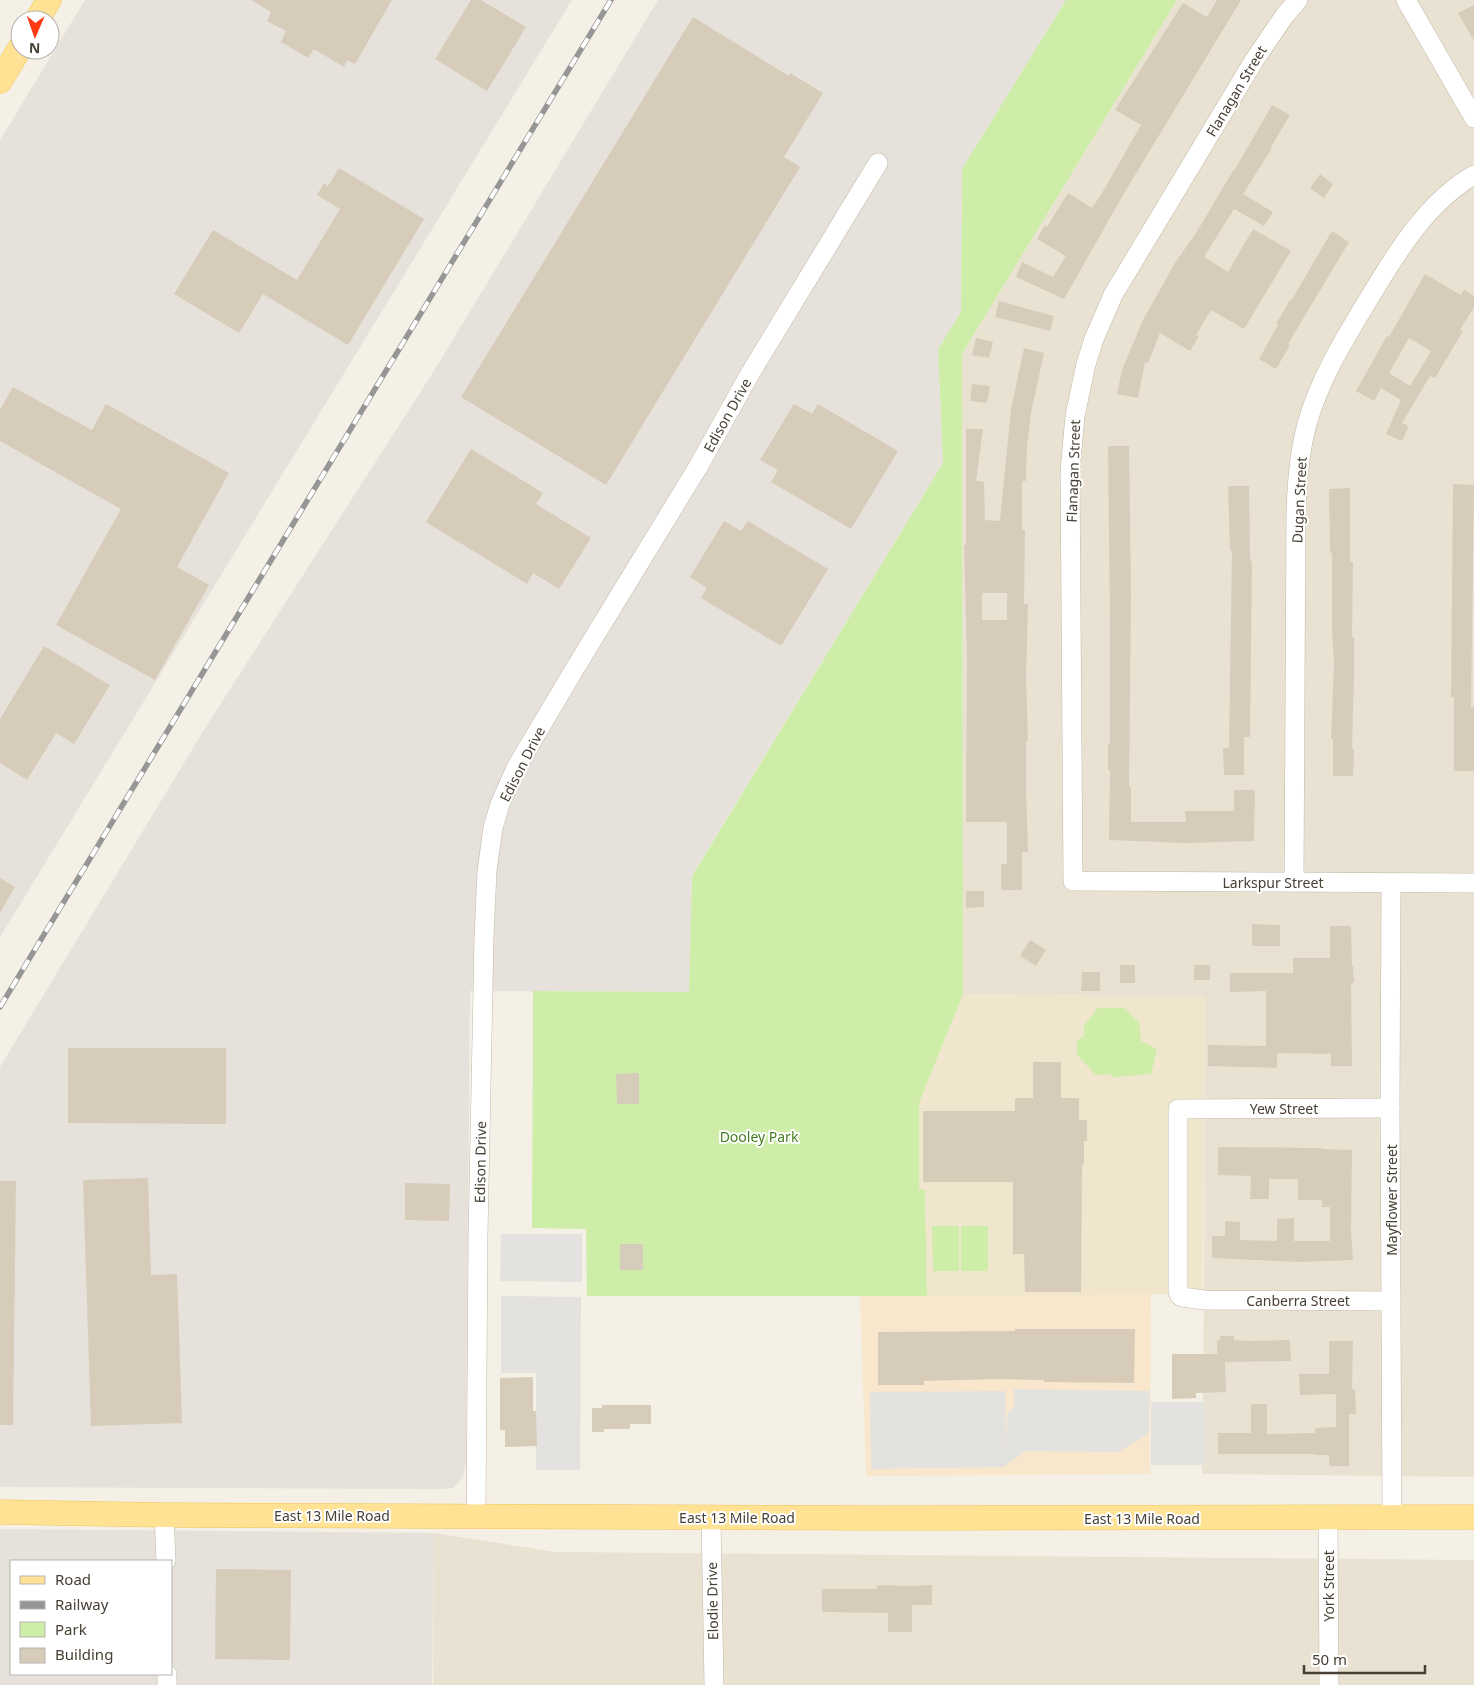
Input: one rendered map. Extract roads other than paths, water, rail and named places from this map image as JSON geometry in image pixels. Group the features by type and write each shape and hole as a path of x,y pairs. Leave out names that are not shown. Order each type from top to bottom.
{"main road":[{"path":"0,81 13,60"},
{"name":"East 13 Mile Road","path":"0,1512 711,1517 1474,1517"}],"street":[{"name":"Flanagan Street","path":"1073,881 1070,471 1075,416 1086,364 1103,318 1129,268 1254,60 1279,22 1298,0"},
{"path":"1406,0 1474,118"},
{"name":"Edison Drive","path":"476,1515 478,1236 484,948 487,871 493,828 500,804 516,768 698,467 751,372 878,163"},
{"name":"Dugan Street","path":"1294,882 1297,482 1300,455 1307,424 1316,396 1337,351 1403,245 1429,212 1457,185 1474,175"},
{"name":"Larkspur Street","path":"1073,881 1474,883"},
{"name":"Mayflower Street","path":"1391,884 1392,1517"},
{"name":"Yew Street","path":"1178,1108 1390,1108"},
{"name":"Canberra Street","path":"1178,1108 1178,1291 1180,1296 1204,1300 1391,1300"},
{"path":"164,1514 166,1560"},
{"name":"Elodie Drive","path":"711,1517 714,1685"},
{"name":"York Street","path":"1328,1518 1329,1685"}],"railway":[{"path":"0,1007 611,0"}],"park label":[{"name":"Dooley Park","path":"759,1136"}]}
